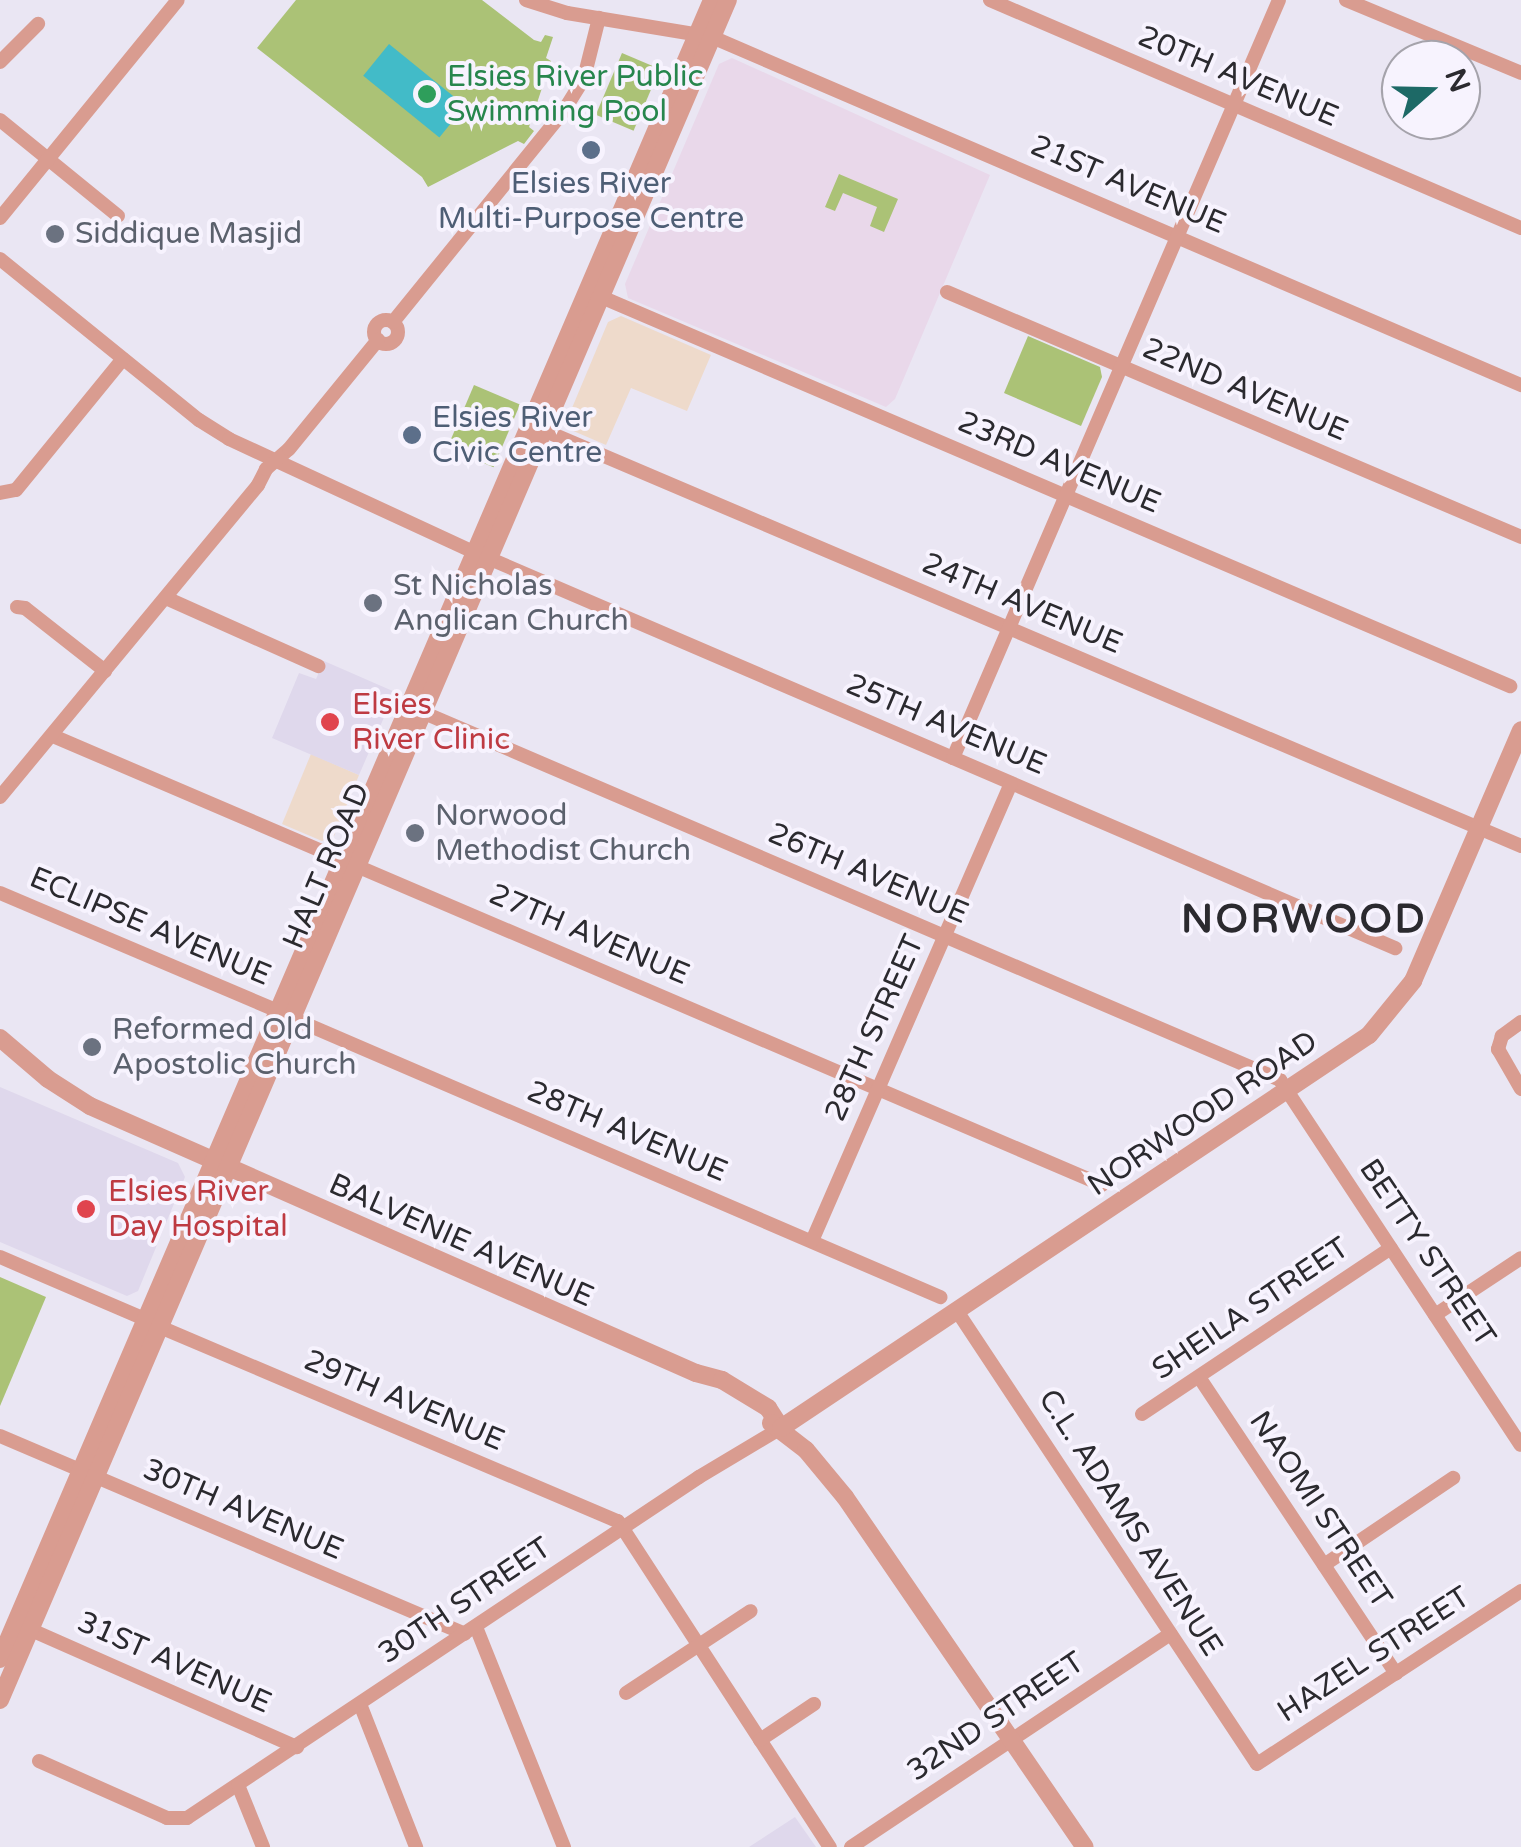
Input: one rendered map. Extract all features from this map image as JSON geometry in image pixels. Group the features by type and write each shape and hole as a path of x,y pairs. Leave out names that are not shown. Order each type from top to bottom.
{"street":[{"path":"0,218 178,0"},
{"name":"21ST AVENUE","path":"526,0 599,18 705,35 1521,384"},
{"name":"HALT ROAD","path":"705,35 712,0"},
{"name":"HALT ROAD","path":"0,1660 88,1473 222,1166 705,35 728,0"},
{"name":"20TH AVENUE","path":"990,0 1521,228"},
{"path":"954,758 1279,0"},
{"path":"1352,1 1521,73"},
{"path":"1,793 53,736 378,340 376,326 386,320 393,322 563,112 584,78 599,18"},
{"path":"0,62 38,24"},
{"path":"0,120 118,216"},
{"name":"25TH AVENUE","path":"0,259 213,430 481,555 1395,948"},
{"name":"22ND AVENUE","path":"947,292 1521,538"},
{"name":"HALT ROAD","path":"350,862 422,712 481,555 543,430 594,293"},
{"name":"23RD AVENUE","path":"594,293 1510,686"},
{"path":"0,493 16,490 124,359"},
{"name":"24TH AVENUE","path":"543,430 1521,846"},
{"path":"166,598 318,666"},
{"path":"17,607 25,608 105,671"},
{"name":"26TH AVENUE","path":"422,712 1280,1080 1287,1092"},
{"name":"NORWOOD ROAD","path":"781,1428 1360,1043 1397,1005 1424,959 1521,730"},
{"name":"27TH AVENUE","path":"53,736 1102,1185"},
{"name":"28TH STREET","path":"812,1241 1011,783"},
{"name":"ECLIPSE AVENUE","path":"0,893 285,1015"},
{"name":"28TH AVENUE","path":"285,1015 940,1297"},
{"path":"1521,1022 1498,1043 1499,1055 1521,1088"},
{"name":"BALVENIE AVENUE","path":"0,1038 48,1079 90,1106 696,1372 722,1380 768,1408 781,1428 806,1450 845,1497 1085,1847"},
{"name":"BETTY STREET","path":"1287,1092 1521,1444"},
{"name":"SHEILA STREET","path":"1142,1414 1390,1248"},
{"name":"29TH AVENUE","path":"0,1257 618,1522 622,1530"},
{"path":"1435,1315 1521,1258"},
{"name":"C.L. ADAMS AVENUE","path":"957,1311 1257,1764"},
{"name":"NAOMI STREET","path":"1199,1377 1396,1673"},
{"name":"30TH STREET","path":"39,1762 180,1820 756,1440 781,1428"},
{"name":"30TH AVENUE","path":"0,1436 470,1631"},
{"path":"1324,1565 1453,1478"},
{"path":"622,1530 830,1847"},
{"name":"HAZEL STREET","path":"1257,1764 1521,1591"},
{"path":"626,1694 750,1611"},
{"name":"HALT ROAD","path":"0,1700 15,1623"},
{"name":"31ST AVENUE","path":"15,1623 297,1746"},
{"path":"470,1631 564,1847"},
{"name":"32ND STREET","path":"852,1847 1170,1634"},
{"path":"360,1704 416,1847"},
{"path":"760,1740 814,1704"},
{"path":"238,1785 263,1847"}],"shaded area":[{"path":"732,58 990,175 895,399 886,407 628,298 625,284 719,64"},
{"path":"621,316 711,355 687,411 631,388 606,445 564,427 608,322"},
{"name":"Elsies River Clinic","path":"324,661 395,692 359,775 272,738 299,673 316,679"},
{"path":"311,754 359,775 334,836 322,841 282,824"},
{"name":"Elsies River Day Hospital","path":"0,1087 178,1163 185,1177 138,1291 127,1296 0,1242"},
{"path":"795,1817 816,1847 749,1847"}],"green space":[{"name":"Elsies River Public Swimming Pool","path":"296,0 482,0 534,40 541,42 545,35 553,37 546,58 551,61 529,127 534,131 524,144 518,141 428,187 422,177 257,48"},
{"path":"622,53 660,69 634,131 596,115"},
{"path":"839,174 898,199 884,232 870,226 877,207 843,193 835,211 825,207"},
{"path":"1028,336 1100,367 1102,377 1081,426 1004,393"},
{"path":"474,385 520,405 493,467 447,448"},
{"path":"0,1277 46,1297 0,1406"}],"water":[{"path":"389,44 465,106 439,138 363,76"}],"place":[{"name":"Elsies River Public Swimming Pool","path":"427,94"},
{"name":"Elsies River Multi-Purpose Centre","path":"591,150"},
{"name":"Siddique Masjid","path":"55,234"},
{"name":"Elsies River Civic Centre","path":"412,435"},
{"name":"St Nicholas Anglican Church","path":"373,603"},
{"name":"Elsies River Clinic","path":"330,722"},
{"name":"Norwood Methodist Church","path":"415,833"},
{"name":"Reformed Old Apostolic Church","path":"92,1047"},
{"name":"Elsies River Day Hospital","path":"86,1209"}],"district":[{"name":"NORWOOD","path":"1304,919"}]}
